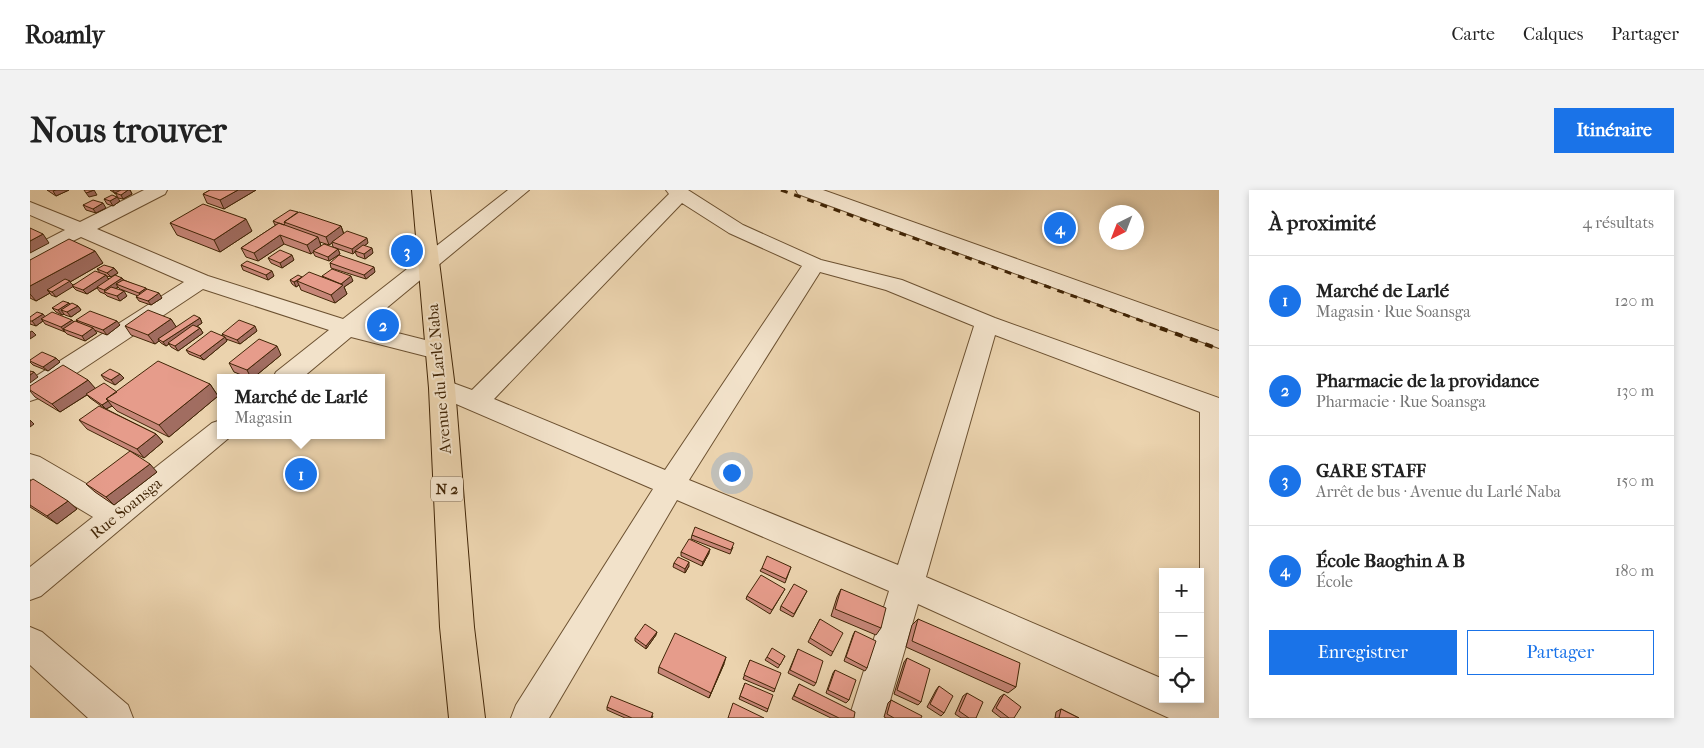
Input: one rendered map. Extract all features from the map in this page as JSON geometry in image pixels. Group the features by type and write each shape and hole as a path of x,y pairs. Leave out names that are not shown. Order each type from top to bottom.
{"main road":[{"name":"Avenue du Larlé Naba","path":"421,190 442,388 456,617 467,718"}],"street":[{"path":"30,256 158,190"},
{"path":"290,374 429,260 520,190"},
{"path":"805,190 1219,340"},
{"path":"476,402 677,192 736,229 814,264 894,285 987,323 1216,408 1217,718"},
{"path":"30,208 200,281 346,328 437,351"},
{"path":"529,718 671,484 814,264"},
{"path":"30,392 200,281"},
{"path":"867,718 987,323"},
{"path":"442,388 907,584 1159,695"},
{"name":"Rue Soansga","path":"30,586 217,433"},
{"path":"30,465 116,516"},
{"path":"30,642 115,718"},
{"path":"1177,703 1210,718"}],"building":[{"path":"121,190 128,190 121,195 115,193"},
{"path":"210,190 238,190 220,200 203,194"},
{"path":"112,195 117,197 110,201 104,199"},
{"path":"93,200 103,203 93,209 83,205"},
{"path":"203,204 246,219 214,240 170,223"},
{"path":"290,210 298,212 284,222 284,225 273,221"},
{"path":"299,212 341,226 326,237 284,222"},
{"path":"279,223 318,237 307,245 280,235 254,253 241,248"},
{"path":"30,228 43,234 30,241"},
{"path":"347,231 367,238 352,249 332,242"},
{"path":"69,239 95,251 30,286 30,260"},
{"path":"324,244 338,249 328,257 313,251"},
{"path":"363,245 372,248 364,254 355,251"},
{"path":"280,250 292,255 280,263 268,258"},
{"path":"339,255 374,267 364,275 330,263"},
{"path":"247,261 272,271 266,275 241,265"},
{"path":"104,265 114,268 107,273 97,269"},
{"path":"332,269 351,276 341,284 322,276"},
{"path":"95,271 106,275 83,290 72,286"},
{"path":"309,272 343,285 331,295 297,281"},
{"path":"115,275 122,278 104,290 97,287"},
{"path":"298,275 302,277 294,282 290,280"},
{"path":"65,279 70,281 52,292 47,290"},
{"path":"123,280 146,288 139,293 116,284"},
{"path":"111,287 124,291 117,296 104,292"},
{"path":"147,289 159,293 148,301 136,297"},
{"path":"63,301 69,303 58,310 52,308"},
{"path":"72,303 78,306 67,312 61,310"},
{"path":"148,310 171,319 148,335 125,326"},
{"path":"90,311 117,321 103,330 76,320"},
{"path":"37,312 43,314 30,321 30,317"},
{"path":"52,312 72,320 61,327 41,319"},
{"path":"194,315 200,318 163,342 158,339"},
{"path":"239,320 255,326 237,340 222,334"},
{"path":"75,321 93,328 82,336 63,329"},
{"path":"193,325 200,328 175,346 168,343"},
{"path":"211,331 225,337 200,356 186,350"},
{"path":"259,339 277,346 247,370 229,363"},
{"path":"42,352 56,358 43,367 30,361"},
{"path":"158,361 210,384 159,425 106,399"},
{"path":"63,365 88,380 52,404 30,390 30,386"},
{"path":"110,369 120,374 111,380 101,375"},
{"path":"104,383 117,392 106,399 108,401 102,405 86,394"},
{"path":"99,406 156,434 137,449 79,420"},
{"path":"130,451 150,464 106,497 86,484"},
{"path":"33,479 68,501 47,516 30,505 30,481"},
{"path":"695,527 734,543 731,550 692,535"},
{"path":"689,539 710,549 703,562 681,552"},
{"path":"767,556 791,567 786,579 762,568"},
{"path":"678,557 689,562 685,569 674,563"},
{"path":"761,575 785,589 772,610 747,596"},
{"path":"794,584 807,591 794,614 781,606"},
{"path":"841,589 886,608 881,628 835,609"},
{"path":"820,619 843,633 833,652 810,638"},
{"path":"918,619 1020,663 1016,687 912,641"},
{"path":"645,624 657,632 646,646 635,638"},
{"path":"855,631 876,641 867,668 846,657"},
{"path":"675,633 726,657 711,693 659,667"},
{"path":"772,648 785,656 780,665 767,657"},
{"path":"798,649 823,661 816,683 790,670"},
{"path":"907,658 930,669 921,702 897,690"},
{"path":"750,660 781,673 775,689 744,675"},
{"path":"835,670 856,680 849,700 828,690"},
{"path":"745,683 773,695 768,709 740,696"},
{"path":"799,684 855,712 854,718 839,718 794,696"},
{"path":"939,686 953,696 944,713 930,704"},
{"path":"967,693 983,702 976,718 969,718 959,711"},
{"path":"1004,694 1021,707 1014,718 1009,718 996,708"},
{"path":"611,696 653,713 651,718 632,718 607,707"},
{"path":"891,700 922,716 921,718 894,718 887,714"},
{"path":"733,703 764,718 728,718"},
{"path":"1061,709 1079,718 1059,718"}],"railway":[{"path":"781,190 1164,329"},
{"path":"1160,328 1219,349"}],"place":[{"name":"École Baoghin A B","path":"1060,228"},
{"name":"GARE STAFF","path":"407,251"},
{"name":"Pharmacie de la providance","path":"383,325"},
{"name":"Marché de Larlé","path":"301,474"}]}
